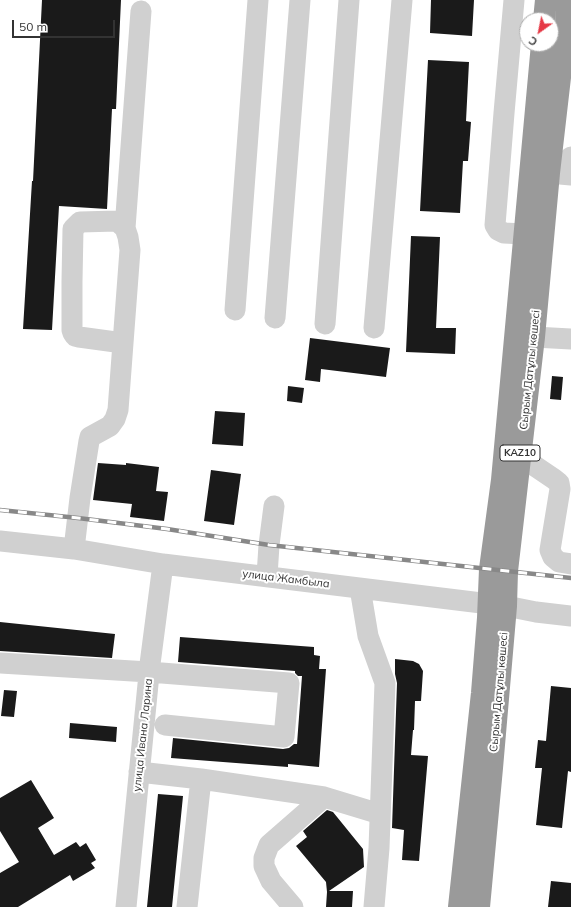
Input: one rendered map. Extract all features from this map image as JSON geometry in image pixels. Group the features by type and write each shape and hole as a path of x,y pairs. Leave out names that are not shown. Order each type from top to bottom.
{"highway":[{"path":"545,12 546,0"},
{"name":"Сырым Датұлы көшесі","path":"459,907 482,693 488,618 497,605 507,571 534,337 559,174 568,35 568,0"},
{"name":"Сырым Датұлы көшесі","path":"479,907 492,768 497,605 490,569 502,480 541,52"}],"street":[{"path":"235,310 258,0"},
{"path":"275,318 300,0"},
{"path":"325,324 349,0"},
{"path":"374,328 402,0"},
{"path":"514,0 495,225 498,230 504,233 524,234"},
{"path":"74,549 80,498 90,437 110,426 116,419 118,410 130,250 125,228 141,11"},
{"path":"559,174 563,164 571,157"},
{"path":"123,343 75,336 72,330 72,280 73,229 80,222 117,221 125,228"},
{"path":"534,337 571,339"},
{"path":"520,456 559,483 560,489 550,550 553,557 559,562 571,564"},
{"path":"267,576 274,506"},
{"name":"улица Жамбыла","path":"0,541 74,549 163,564 497,605 571,616"},
{"name":"улица Ивана Ларина","path":"126,907 149,672 163,564"},
{"path":"360,588 368,636 385,683 379,848 374,907"},
{"path":"0,663 149,672 289,683 284,737 165,724"},
{"path":"139,772 201,779 324,797 380,814"},
{"path":"187,907 201,779"},
{"path":"293,907 271,882 264,866 264,858 269,845 324,797"}],"building":[{"path":"42,0 121,0 116,109 112,109 107,209 59,206 52,330 23,329 33,181"},
{"path":"431,0 474,0 472,36 430,33"},
{"path":"428,60 469,62 466,121 471,122 468,161 463,161 460,213 420,211"},
{"path":"411,236 440,237 436,328 456,328 455,354 406,352"},
{"path":"310,338 390,348 386,377 321,369 320,382 305,380"},
{"path":"552,376 563,377 561,400 550,399"},
{"path":"288,386 304,388 302,403 287,401"},
{"path":"215,411 245,413 243,446 212,444"},
{"path":"98,463 126,465 126,463 159,467 156,491 168,492 164,521 130,517 132,504 93,500"},
{"path":"211,470 241,474 234,525 204,521"},
{"path":"0,622 115,634 112,658 0,651"},
{"path":"180,637 314,647 314,655 320,656 319,669 326,669 319,767 288,764 288,767 171,758 173,738 283,749 297,744 302,676 298,676 295,671 178,662"},
{"path":"395,659 413,661 419,664 423,671 421,701 415,701 411,755 428,756 419,861 402,860 404,830 392,828 397,683 395,674"},
{"path":"551,686 571,688 571,772 568,771 562,828 536,825 542,768 535,768 538,740 546,741"},
{"path":"4,690 17,691 14,717 1,716"},
{"path":"70,723 117,727 116,742 69,738"},
{"path":"31,780 54,818 38,828 54,855 76,842 80,847 86,843 96,860 91,863 95,868 73,881 70,875 18,907 0,907 0,873 19,862 0,831 0,798"},
{"path":"158,794 183,796 172,907 147,907"},
{"path":"327,810 333,812 363,849 364,867 329,891 353,891 352,907 326,907 326,882 296,846 307,837 303,831"},
{"path":"551,881 571,883 571,907 548,907"}],"railway":[{"path":"0,510 167,529 269,545 571,578"}]}
